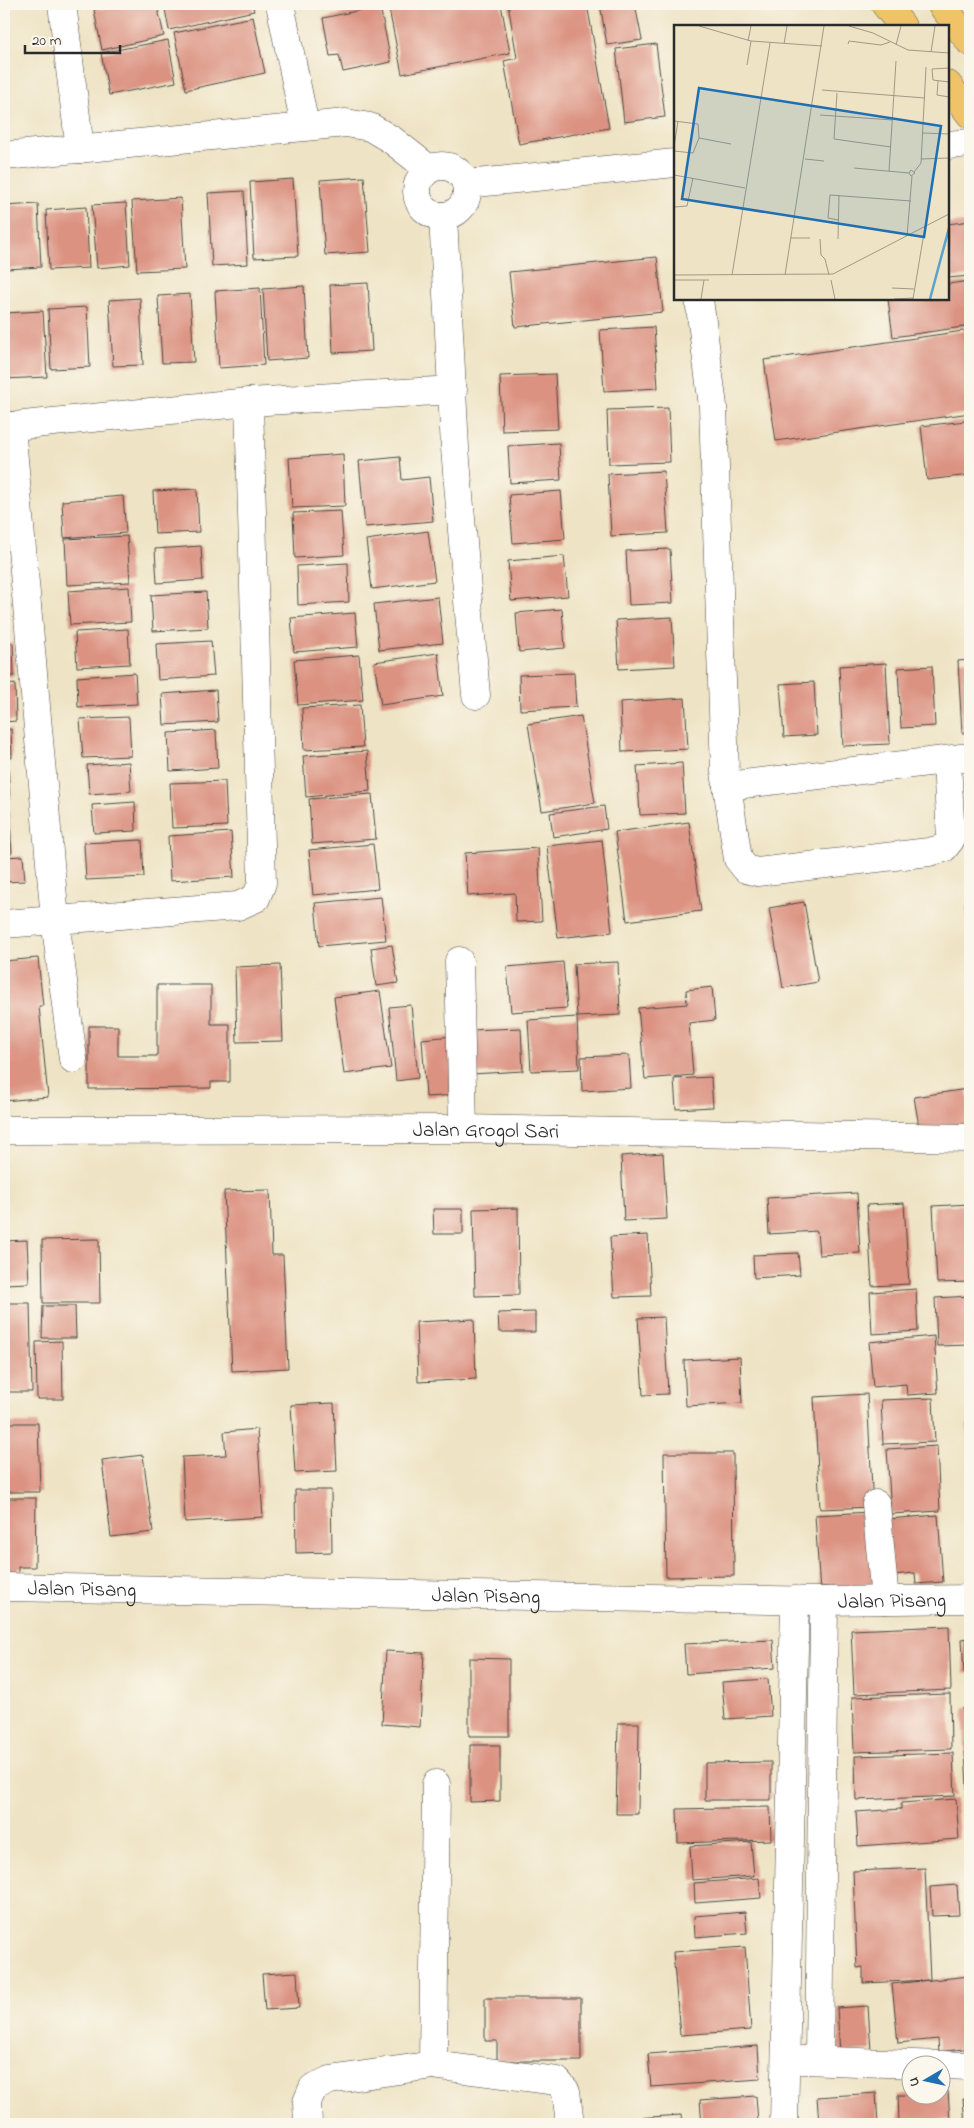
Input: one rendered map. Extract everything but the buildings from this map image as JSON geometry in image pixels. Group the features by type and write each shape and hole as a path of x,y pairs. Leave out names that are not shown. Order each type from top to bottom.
{"highway":[{"path":"885,4 901,25"},
{"path":"940,4 970,42"},
{"path":"949,86 970,114"}],"street":[{"path":"62,4 80,149"},
{"path":"280,4 305,126"},
{"path":"4,156 346,123 370,127 392,140 429,169"},
{"path":"949,145 970,143"},
{"path":"466,184 674,163"},
{"path":"447,166 455,170 466,184 465,202 452,214 443,216 427,212 418,199 418,182 429,169 447,166"},
{"path":"443,216 455,448 476,694"},
{"path":"699,300 712,406 727,786 738,859 746,869 757,872 929,852 944,848 951,838 959,759 727,786"},
{"path":"72,1059 55,919 8,427 249,402 453,390"},
{"path":"4,924 238,906 256,898 262,883 249,402"},
{"path":"459,961 463,1129"},
{"name":"Jalan Grogol Sari","path":"4,1130 463,1129 970,1138"},
{"path":"876,1504 885,1600"},
{"name":"Jalan Pisang","path":"4,1588 824,1601 970,1599"},
{"path":"784,2124 795,1600"},
{"path":"819,2060 824,1601"},
{"path":"433,2065 436,1784"},
{"path":"785,2061 819,2060 970,2066"},
{"path":"308,2124 307,2102 312,2088 330,2080 433,2065 557,2081 566,2091 570,2124"}]}
